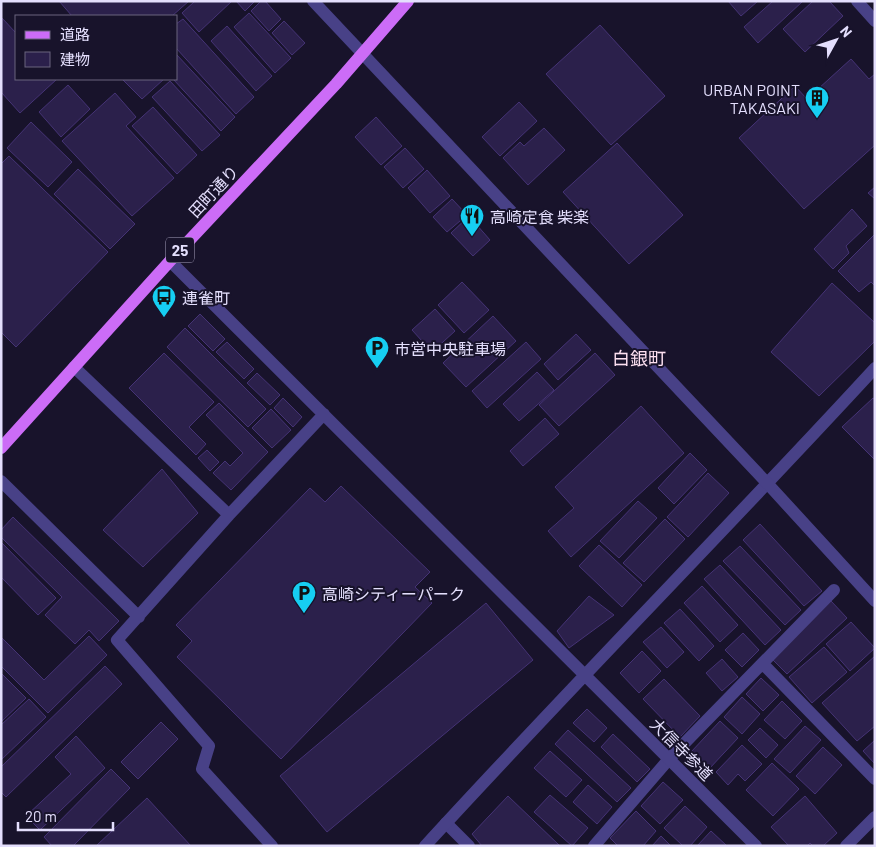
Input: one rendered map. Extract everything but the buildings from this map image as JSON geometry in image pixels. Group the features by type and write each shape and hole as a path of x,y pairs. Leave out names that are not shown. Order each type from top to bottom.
{"main road":[{"name":"田町通り","path":"1,448 170,261 336,84 408,1"}],"street":[{"path":"313,1 767,483 875,602"},
{"path":"857,1 875,21"},
{"name":"大信寺参道","path":"170,261 756,846"},
{"path":"74,367 229,515"},
{"path":"425,846 584,675 786,465 875,368"},
{"path":"272,846 202,769 209,746 116,640 139,617 229,515 324,414"},
{"path":"1,481 139,617"},
{"path":"599,844 669,759 834,590"},
{"path":"763,664 875,779"},
{"path":"846,846 875,817"},
{"path":"446,823 469,846"}],"place":[{"name":"URBAN POINT TAKASAKI","path":"817,119"},
{"name":"高崎定食 柴楽","path":"472,237"},
{"name":"連雀町","path":"164,318"},
{"name":"市営中央駐車場","path":"377,369"},
{"name":"高崎シティーパーク","path":"304,614"}],"district":[{"name":"白銀町","path":"639,358"}]}
